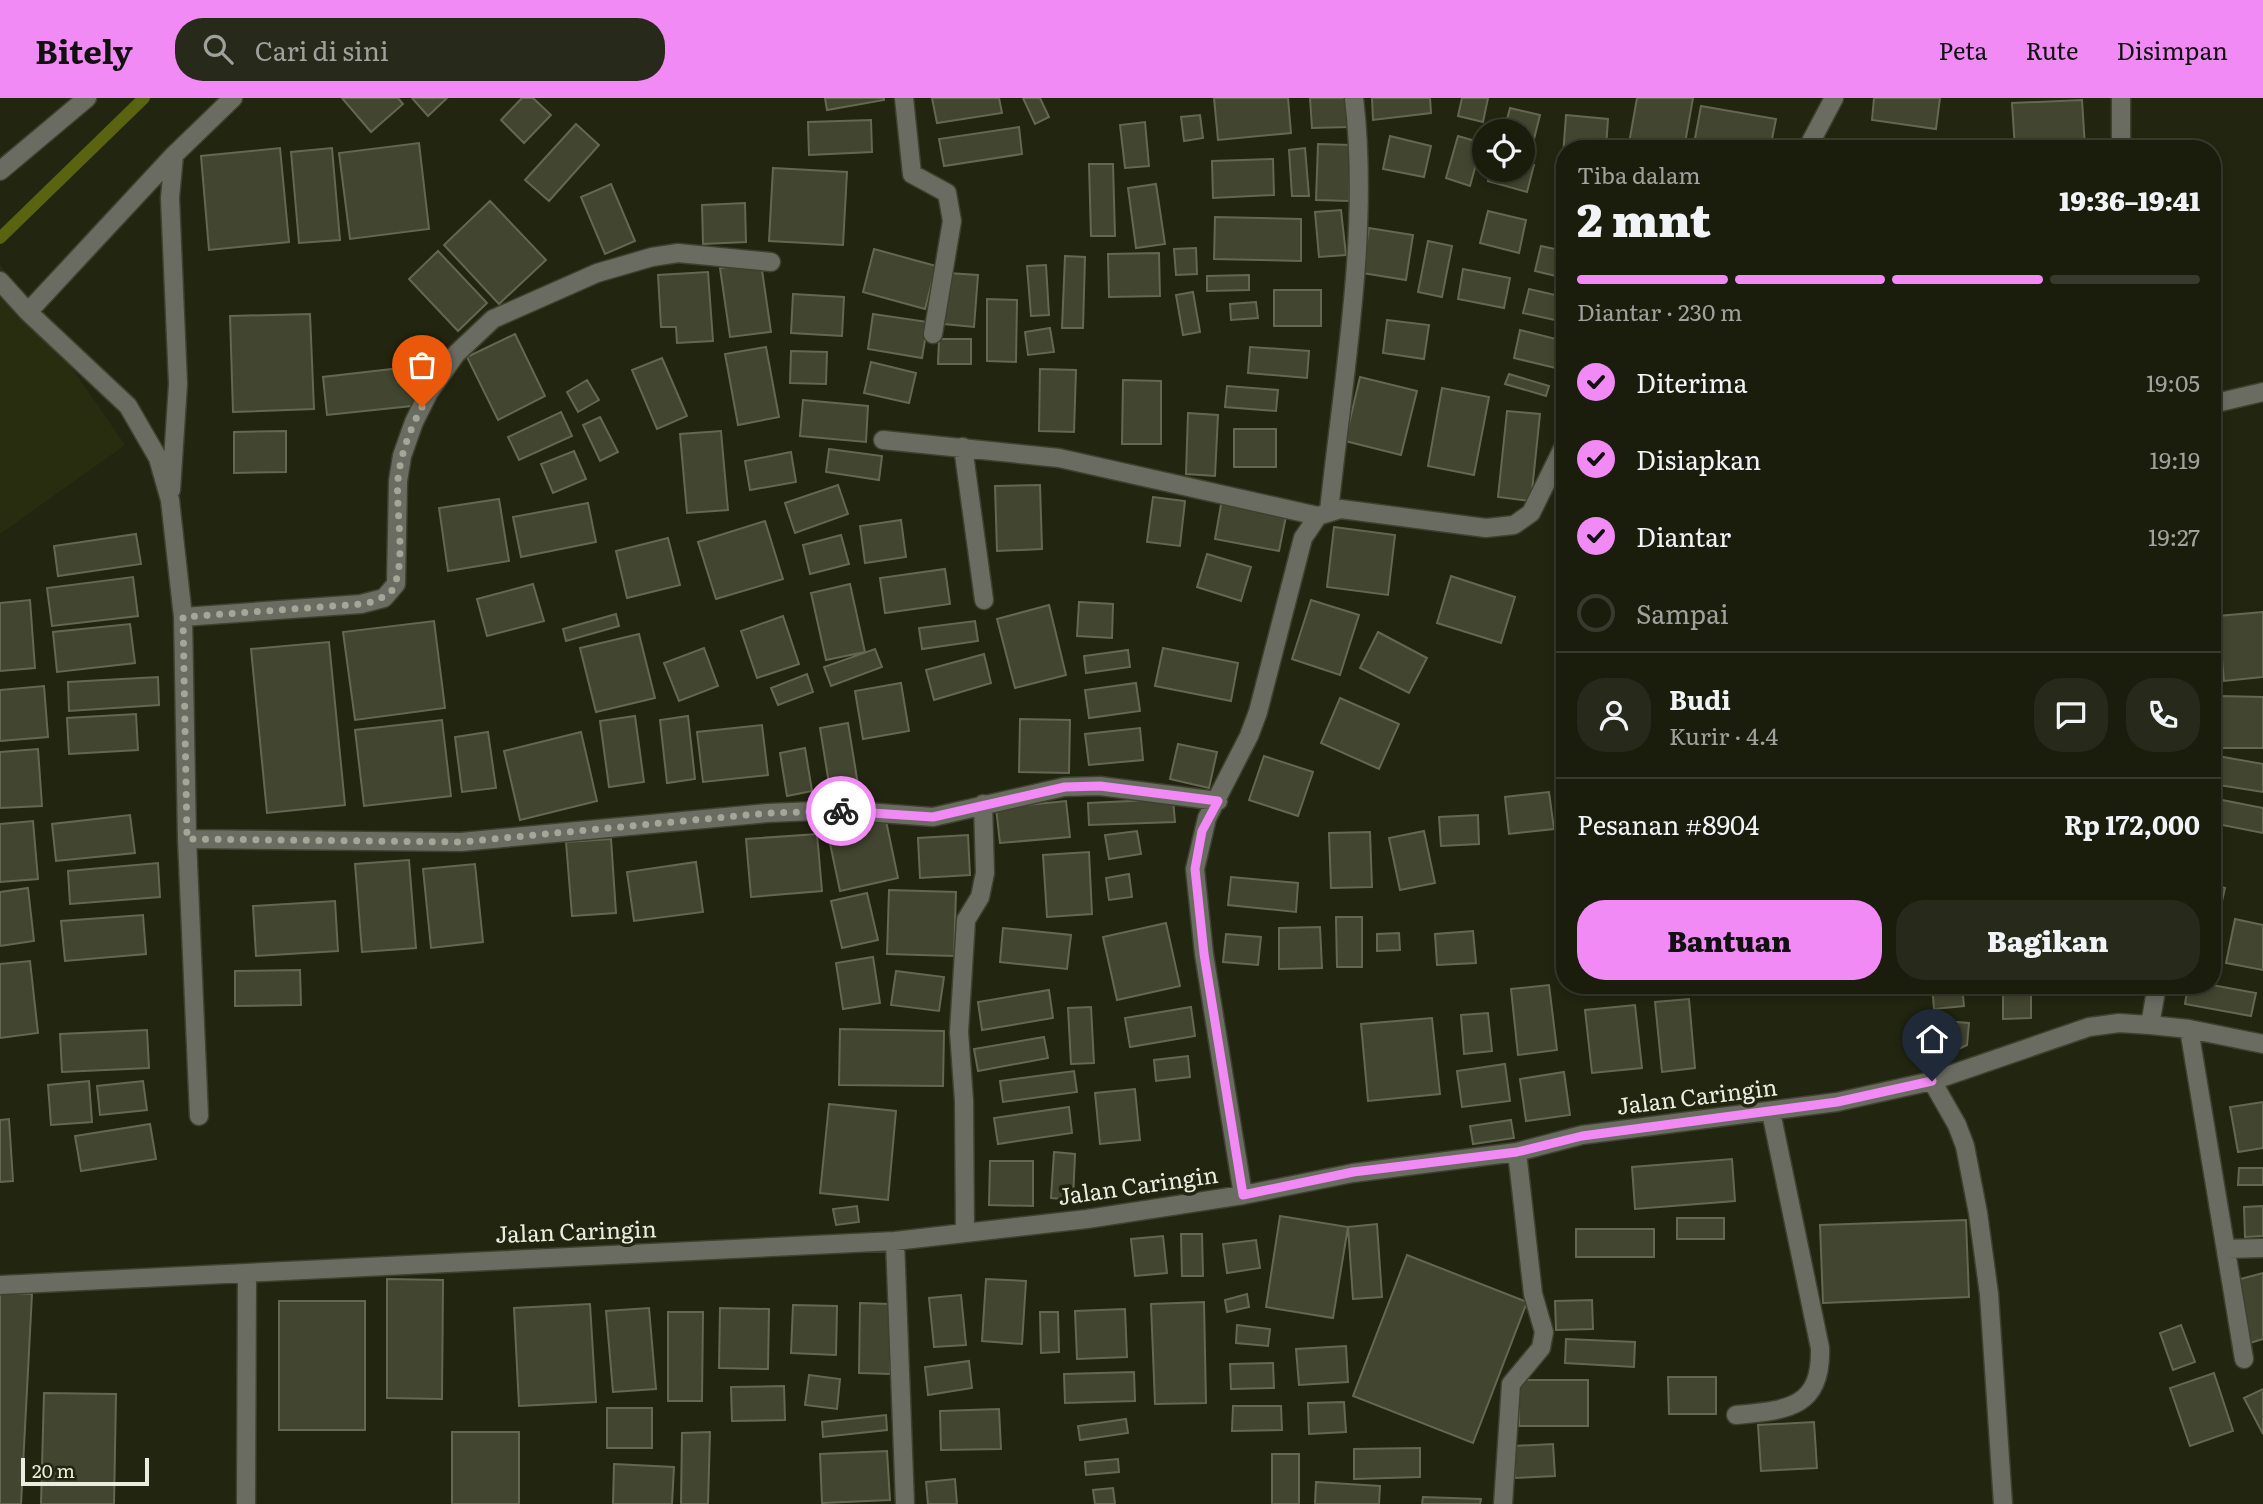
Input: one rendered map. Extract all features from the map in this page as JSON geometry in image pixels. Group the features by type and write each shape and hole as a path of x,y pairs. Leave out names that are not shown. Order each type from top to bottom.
{"street":[{"path":"0,171 87,98"},
{"path":"28,312 174,155 233,98"},
{"path":"904,98 912,174 947,193 952,221 933,334"},
{"path":"1243,1195 1204,954 1195,878 1202,831 1250,736 1297,554 1309,527 1323,514 1352,309 1359,136 1354,98"},
{"path":"1812,140 1835,98"},
{"path":"2120,140 2121,98"},
{"path":"170,500 177,434 178,384 170,198 174,155"},
{"path":"183,617 361,604 376,601 391,592 398,575 398,481 401,456 429,392 456,354 493,319 597,274 652,257 678,253 771,262"},
{"path":"0,281 28,312 128,406 158,458 170,500 183,617 187,839 199,1116"},
{"path":"2221,402 2263,392"},
{"path":"883,440 1059,458 1323,514 1356,509 1486,528 1514,526 1531,513 1556,462"},
{"path":"962,447 984,600"},
{"path":"187,839 461,842 768,813 839,810 933,817 1065,787 1100,786 1218,801"},
{"path":"965,1233 964,1101 958,1031 966,920 980,897 985,873 983,804"},
{"path":"2150,1025 2155,994"},
{"name":"Jalan Caringin","path":"0,1285 895,1241 1243,1195 1353,1172 1517,1152 1582,1136 1771,1112 1885,1094 1932,1081 2089,1027 2119,1023 2189,1029 2263,1045"},
{"path":"2189,1029 2244,1359"},
{"path":"1932,1081 1957,1125 1965,1146 1978,1213 1989,1294 2003,1504"},
{"path":"1736,1415 1777,1411 1795,1405 1808,1396 1817,1383 1821,1367 1820,1348 1771,1112"},
{"path":"1503,1504 1511,1384 1541,1348 1544,1332 1534,1294 1517,1152"},
{"path":"895,1241 905,1504"},
{"path":"2226,1249 2263,1248"},
{"path":"246,1504 247,1274"}],"shaded area":[{"path":"0,264 125,445 0,534"}],"building":[{"path":"342,98 398,98 403,104 371,132"},
{"path":"412,98 447,98 428,116"},
{"path":"522,98 533,98 551,115 524,143 501,120"},
{"path":"825,98 884,98 884,100 827,110"},
{"path":"932,98 999,98 1002,113 937,123"},
{"path":"1023,98 1040,98 1049,117 1035,124"},
{"path":"1214,98 1288,98 1291,133 1218,140"},
{"path":"1310,98 1347,98 1349,127 1312,128"},
{"path":"1372,98 1430,98 1431,113 1373,120"},
{"path":"1462,98 1488,98 1484,119 1458,116"},
{"path":"1637,98 1693,98 1686,140 1630,140"},
{"path":"1874,98 1940,98 1936,129 1872,120"},
{"path":"2082,100 2085,140 2014,140 2012,103"},
{"path":"1701,106 1776,119 1772,140 1695,140"},
{"path":"1510,108 1540,115 1535,135 1535,119 1507,119"},
{"path":"1200,115 1203,138 1184,141 1181,117"},
{"path":"1566,115 1608,119 1607,140 1564,140"},
{"path":"871,120 872,152 809,155 808,122"},
{"path":"1145,122 1149,166 1125,168 1120,125"},
{"path":"576,124 599,145 549,201 525,180"},
{"path":"1019,127 1022,154 944,166 939,139"},
{"path":"1390,136 1431,146 1424,177 1383,169"},
{"path":"1458,136 1472,140 1470,186 1446,178"},
{"path":"419,143 429,229 350,239 339,153"},
{"path":"1318,144 1351,145 1349,201 1316,200"},
{"path":"280,148 289,242 209,250 201,156"},
{"path":"332,148 340,240 299,243 291,152"},
{"path":"1305,148 1309,196 1292,196 1289,150"},
{"path":"1273,159 1274,195 1213,198 1212,161"},
{"path":"1089,164 1113,164 1115,236 1091,236"},
{"path":"773,168 847,172 843,245 769,241"},
{"path":"1492,182 1530,182 1527,192"},
{"path":"611,184 635,241 605,254 581,197"},
{"path":"1156,184 1165,244 1136,248 1128,188"},
{"path":"490,201 546,260 499,304 444,245"},
{"path":"745,203 746,242 703,244 702,205"},
{"path":"1341,210 1346,255 1319,257 1315,212"},
{"path":"1488,211 1526,220 1519,253 1480,243"},
{"path":"1215,217 1301,219 1301,261 1214,259"},
{"path":"1369,228 1413,235 1406,280 1362,273"},
{"path":"1428,241 1452,246 1442,297 1418,292"},
{"path":"1541,246 1556,249 1556,276 1535,271"},
{"path":"1196,248 1197,274 1176,275 1174,249"},
{"path":"874,249 936,266 925,309 863,292"},
{"path":"438,251 487,303 458,331 409,279"},
{"path":"1159,253 1160,296 1109,297 1108,254"},
{"path":"1065,256 1085,257 1083,328 1062,328"},
{"path":"761,263 771,332 730,337 720,268"},
{"path":"1046,265 1049,315 1031,316 1027,266"},
{"path":"1463,269 1510,278 1504,308 1458,299"},
{"path":"708,272 713,341 677,343 676,327 661,327 658,275"},
{"path":"948,273 978,275 974,327 944,324"},
{"path":"1249,275 1249,290 1207,291 1207,276"},
{"path":"1529,289 1556,295 1556,320 1523,313"},
{"path":"1274,290 1321,290 1321,326 1274,326"},
{"path":"1193,292 1200,332 1183,335 1176,295"},
{"path":"793,294 844,297 842,336 791,333"},
{"path":"987,299 1017,300 1016,362 987,361"},
{"path":"1256,302 1258,318 1231,320 1230,304"},
{"path":"310,314 314,409 233,412 230,316"},
{"path":"873,314 928,322 922,358 868,349"},
{"path":"1387,320 1429,325 1424,359 1383,353"},
{"path":"1050,328 1054,352 1028,355 1025,332"},
{"path":"1520,330 1556,339 1556,368 1514,358"},
{"path":"515,334 545,396 498,420 467,357"},
{"path":"939,339 971,339 971,364 938,364"},
{"path":"766,347 779,417 738,425 725,354"},
{"path":"1250,347 1309,351 1307,378 1248,373"},
{"path":"791,351 827,352 826,384 790,383"},
{"path":"662,358 687,416 657,429 632,370"},
{"path":"871,362 916,373 909,403 864,393"},
{"path":"417,366 421,405 327,415 323,377"},
{"path":"1040,369 1076,370 1074,432 1039,431"},
{"path":"1509,374 1549,386 1546,396 1505,384"},
{"path":"1360,377 1417,391 1401,455 1345,441"},
{"path":"587,380 599,400 578,412 567,392"},
{"path":"1123,380 1161,381 1161,444 1122,444"},
{"path":"1227,386 1278,390 1276,411 1225,407"},
{"path":"1442,388 1489,397 1474,475 1428,466"},
{"path":"803,400 868,406 866,442 800,436"},
{"path":"1507,411 1540,414 1531,501 1498,497"},
{"path":"561,412 572,436 519,460 508,437"},
{"path":"1188,413 1218,415 1215,476 1186,474"},
{"path":"600,417 618,452 600,461 583,425"},
{"path":"1234,429 1276,429 1276,467 1234,467"},
{"path":"286,431 286,472 234,473 234,432"},
{"path":"721,431 728,510 687,513 680,434"},
{"path":"829,449 882,456 879,480 826,472"},
{"path":"574,451 586,479 553,493 541,464"},
{"path":"791,452 796,482 750,490 745,461"},
{"path":"838,485 848,514 795,533 785,503"},
{"path":"1040,485 1042,549 997,551 995,486"},
{"path":"1153,497 1185,501 1180,546 1147,542"},
{"path":"499,499 509,561 448,571 439,508"},
{"path":"1222,499 1287,511 1279,551 1215,539"},
{"path":"588,503 596,542 521,557 513,517"},
{"path":"901,520 906,557 865,563 860,526"},
{"path":"765,521 783,579 716,599 698,542"},
{"path":"1334,527 1395,535 1388,595 1327,587"},
{"path":"136,534 141,564 58,576 54,546"},
{"path":"841,535 849,564 810,574 803,545"},
{"path":"668,538 680,585 627,598 616,551"},
{"path":"1207,554 1251,567 1241,601 1197,587"},
{"path":"945,569 950,604 885,613 880,578"},
{"path":"1451,576 1515,597 1501,643 1437,623"},
{"path":"133,577 138,616 52,626 47,588"},
{"path":"533,584 544,621 487,636 477,599"},
{"path":"850,584 865,652 826,660 811,593"},
{"path":"30,600 35,668 0,671 0,603"},
{"path":"1311,600 1359,615 1340,675 1292,659"},
{"path":"1079,602 1113,604 1112,638 1077,636"},
{"path":"1049,605 1066,675 1015,688 997,619"},
{"path":"2263,612 2263,677 2224,681 2221,616"},
{"path":"616,614 619,626 566,641 563,629"},
{"path":"783,616 799,664 757,678 741,631"},
{"path":"434,621 445,708 355,720 343,632"},
{"path":"975,621 978,641 922,649 919,628"},
{"path":"130,624 135,663 57,672 53,632"},
{"path":"1378,632 1427,658 1409,693 1360,668"},
{"path":"639,634 655,698 596,712 580,648"},
{"path":"329,642 345,805 267,813 251,649"},
{"path":"704,648 718,686 679,701 664,663"},
{"path":"1163,648 1238,663 1231,701 1155,686"},
{"path":"875,649 882,667 831,686 824,667"},
{"path":"1128,650 1130,667 1086,673 1084,656"},
{"path":"984,654 991,683 934,700 926,670"},
{"path":"807,674 813,692 778,705 771,688"},
{"path":"158,677 159,705 69,711 68,682"},
{"path":"901,683 909,731 863,739 855,691"},
{"path":"1136,683 1140,711 1089,718 1085,690"},
{"path":"44,686 48,737 0,741 0,690"},
{"path":"2221,696 2263,697 2263,748 2221,748"},
{"path":"1340,698 1399,724 1379,769 1321,743"},
{"path":"136,714 138,750 69,754 67,718"},
{"path":"635,716 644,782 609,787 600,721"},
{"path":"688,716 695,779 667,783 660,720"},
{"path":"1020,719 1070,720 1069,773 1019,772"},
{"path":"442,720 451,796 364,806 355,730"},
{"path":"848,723 858,785 830,790 820,728"},
{"path":"762,725 768,775 703,782 697,732"},
{"path":"1140,728 1143,760 1089,765 1085,734"},
{"path":"488,732 496,788 462,792 455,737"},
{"path":"581,732 597,801 520,820 504,751"},
{"path":"1178,744 1217,752 1209,788 1170,779"},
{"path":"805,748 812,791 787,796 780,753"},
{"path":"38,749 42,806 0,808 0,752"},
{"path":"1264,756 1313,772 1298,816 1249,800"},
{"path":"2221,757 2263,764 2263,792 2221,785"},
{"path":"1549,792 1554,829 1509,834 1505,797"},
{"path":"1173,799 1175,822 1089,825 1088,803"},
{"path":"2221,800 2263,808 2263,833 2221,825"},
{"path":"1066,801 1070,837 1000,843 996,808"},
{"path":"130,815 135,853 56,861 52,824"},
{"path":"1478,815 1479,844 1441,846 1439,817"},
{"path":"885,816 898,878 840,891 827,829"},
{"path":"33,821 38,879 0,882 0,824"},
{"path":"1137,831 1141,854 1109,859 1105,835"},
{"path":"1424,831 1435,883 1400,890 1389,838"},
{"path":"1370,832 1372,887 1331,888 1329,833"},
{"path":"817,834 822,891 751,897 746,839"},
{"path":"968,835 970,875 920,878 918,838"},
{"path":"611,839 616,913 572,916 566,842"},
{"path":"1089,852 1092,914 1047,917 1043,855"},
{"path":"409,860 416,948 362,952 355,864"},
{"path":"696,862 703,912 634,921 627,872"},
{"path":"158,863 160,897 70,904 68,871"},
{"path":"475,864 483,942 431,948 423,869"},
{"path":"1129,874 1132,897 1109,900 1106,878"},
{"path":"1231,877 1298,883 1296,912 1228,905"},
{"path":"2221,887 2225,888 2221,906"},
{"path":"28,888 34,941 0,946 0,892"},
{"path":"889,890 956,892 954,956 887,954"},
{"path":"867,893 878,940 842,948 831,901"},
{"path":"335,901 338,951 256,956 253,906"},
{"path":"143,915 146,954 65,961 61,921"},
{"path":"1336,917 1362,917 1362,967 1337,967"},
{"path":"2235,919 2263,925 2263,970 2226,963"},
{"path":"1166,923 1180,986 1117,1000 1103,937"},
{"path":"1320,927 1322,968 1279,969 1279,928"},
{"path":"1003,928 1071,935 1067,969 1000,962"},
{"path":"1473,931 1476,963 1437,965 1435,934"},
{"path":"1399,933 1400,950 1377,951 1377,934"},
{"path":"1226,934 1261,937 1258,965 1223,962"},
{"path":"873,957 880,1003 843,1009 836,963"},
{"path":"30,961 38,1033 0,1038 0,964"},
{"path":"300,970 301,1005 235,1006 235,971"},
{"path":"896,971 944,977 939,1011 891,1005"},
{"path":"1549,985 1557,1050 1518,1055 1511,989"},
{"path":"2221,987 2256,993 2251,1016 2185,1004 2187,994 2221,994"},
{"path":"1049,990 1053,1018 982,1030 978,1002"},
{"path":"1933,994 1963,994 1964,1006 1934,1009"},
{"path":"2003,994 2031,994 2031,1018 2003,1019"},
{"path":"1689,999 1695,1068 1662,1072 1655,1002"},
{"path":"1635,1005 1642,1068 1592,1073 1585,1010"},
{"path":"1091,1007 1094,1063 1071,1064 1068,1008"},
{"path":"1191,1007 1195,1036 1130,1047 1125,1018"},
{"path":"1488,1013 1492,1051 1464,1054 1461,1015"},
{"path":"1432,1018 1440,1094 1368,1101 1361,1024"},
{"path":"1931,1020 1969,1023 1967,1045 1932,1062"},
{"path":"840,1029 944,1031 943,1086 839,1085"},
{"path":"147,1030 149,1068 62,1072 60,1034"},
{"path":"1044,1037 1048,1058 978,1071 974,1049"},
{"path":"1188,1056 1190,1077 1156,1081 1154,1060"},
{"path":"1505,1064 1510,1101 1462,1107 1457,1071"},
{"path":"1074,1071 1077,1092 1003,1102 1000,1081"},
{"path":"1564,1072 1570,1115 1526,1121 1520,1079"},
{"path":"89,1081 92,1122 51,1125 48,1085"},
{"path":"143,1081 147,1110 100,1115 97,1086"},
{"path":"1135,1089 1140,1140 1100,1144 1095,1093"},
{"path":"2263,1102 2263,1148 2238,1152 2230,1107"},
{"path":"829,1104 896,1111 888,1200 820,1193"},
{"path":"1069,1107 1072,1133 998,1144 994,1118"},
{"path":"9,1119 13,1181 0,1182 0,1120"},
{"path":"1511,1120 1514,1138 1473,1144 1470,1126"},
{"path":"150,1124 156,1159 81,1171 75,1136"},
{"path":"1054,1152 1075,1154 1073,1200 1051,1198"},
{"path":"1732,1159 1735,1201 1635,1209 1632,1167"},
{"path":"990,1161 1033,1161 1033,1206 989,1205"},
{"path":"2239,1168 2263,1168 2263,1185 2238,1185"},
{"path":"857,1206 859,1222 836,1225 833,1209"},
{"path":"2263,1206 2263,1236 2245,1237 2244,1207"},
{"path":"1280,1216 1348,1227 1333,1318 1266,1307"},
{"path":"1677,1218 1724,1218 1724,1239 1677,1239"},
{"path":"1966,1220 1969,1297 1823,1303 1820,1225"},
{"path":"1377,1224 1382,1297 1353,1299 1348,1227"},
{"path":"1576,1229 1654,1229 1654,1257 1576,1257"},
{"path":"1181,1234 1202,1234 1203,1276 1182,1276"},
{"path":"1163,1236 1167,1273 1135,1276 1131,1239"},
{"path":"1256,1240 1260,1268 1227,1273 1223,1244"},
{"path":"1407,1255 1527,1302 1473,1443 1353,1396"},
{"path":"2263,1273 2263,1339 2250,1343 2233,1281"},
{"path":"387,1279 443,1280 442,1399 387,1398"},
{"path":"986,1279 1026,1281 1022,1344 982,1341"},
{"path":"0,1293 32,1294 21,1504 0,1504"},
{"path":"1247,1294 1249,1307 1227,1312 1225,1300"},
{"path":"961,1295 966,1345 934,1347 929,1298"},
{"path":"1592,1300 1593,1329 1556,1330 1555,1301"},
{"path":"279,1301 365,1301 365,1430 279,1430"},
{"path":"1204,1302 1206,1403 1155,1404 1151,1304"},
{"path":"860,1303 891,1304 890,1374 859,1373"},
{"path":"590,1304 596,1402 519,1406 514,1308"},
{"path":"793,1305 837,1306 836,1355 791,1353"},
{"path":"649,1308 656,1389 613,1392 606,1311"},
{"path":"720,1308 769,1309 768,1369 719,1368"},
{"path":"1125,1309 1127,1357 1077,1359 1075,1311"},
{"path":"668,1312 703,1312 702,1401 668,1401"},
{"path":"1040,1312 1058,1312 1059,1352 1041,1353"},
{"path":"1237,1325 1270,1329 1268,1346 1236,1343"},
{"path":"2181,1325 2195,1362 2173,1370 2160,1333"},
{"path":"1566,1339 1635,1342 1634,1367 1565,1363"},
{"path":"1346,1346 1348,1382 1299,1385 1296,1349"},
{"path":"969,1361 972,1388 928,1395 925,1367"},
{"path":"1273,1363 1274,1388 1231,1389 1230,1364"},
{"path":"1134,1372 1135,1401 1065,1403 1064,1374"},
{"path":"2214,1373 2233,1431 2190,1446 2170,1388"},
{"path":"809,1375 840,1379 837,1409 805,1405"},
{"path":"1668,1377 1716,1377 1716,1414 1669,1414"},
{"path":"1519,1380 1588,1380 1588,1426 1519,1426"},
{"path":"784,1386 785,1420 732,1421 731,1387"},
{"path":"2263,1389 2263,1434 2244,1398"},
{"path":"44,1393 116,1394 114,1504 41,1504"},
{"path":"1344,1402 1346,1432 1309,1434 1308,1403"},
{"path":"1233,1406 1281,1406 1282,1430 1232,1431"},
{"path":"607,1408 652,1408 652,1448 607,1448"},
{"path":"999,1409 1001,1449 941,1450 940,1411"},
{"path":"886,1415 887,1430 823,1437 822,1422"},
{"path":"1126,1419 1128,1433 1080,1440 1078,1426"},
{"path":"1814,1422 1817,1468 1761,1471 1758,1425"},
{"path":"452,1432 519,1432 519,1504 452,1504"},
{"path":"710,1432 708,1504 681,1504 682,1433"},
{"path":"1553,1444 1555,1476 1515,1478 1513,1446"},
{"path":"1420,1448 1420,1477 1354,1479 1354,1449"},
{"path":"887,1451 890,1500 822,1503 820,1454"},
{"path":"1272,1454 1299,1454 1299,1504 1272,1504"},
{"path":"1118,1459 1119,1472 1086,1475 1085,1462"},
{"path":"614,1464 674,1467 672,1504 613,1504"},
{"path":"955,1479 957,1504 928,1504 926,1482"},
{"path":"1316,1482 1380,1486 1379,1504 1315,1504"},
{"path":"1113,1488 1115,1504 1095,1504 1093,1490"},
{"path":"1423,1497 1481,1499 1480,1504 1422,1504"}],"waterway":[{"path":"0,238 144,98"}],"way so far":[{"path":"422,407 401,456 398,481 398,575 391,592 384,598 361,604 183,617 187,839 461,842 768,813 841,811"}],"route":[{"path":"841,811 933,817 1065,787 1100,786 1218,801 1202,831 1195,869 1196,887 1204,954 1243,1195 1353,1172 1454,1162 1517,1152 1582,1136 1837,1102 1885,1094 1932,1081"}]}
